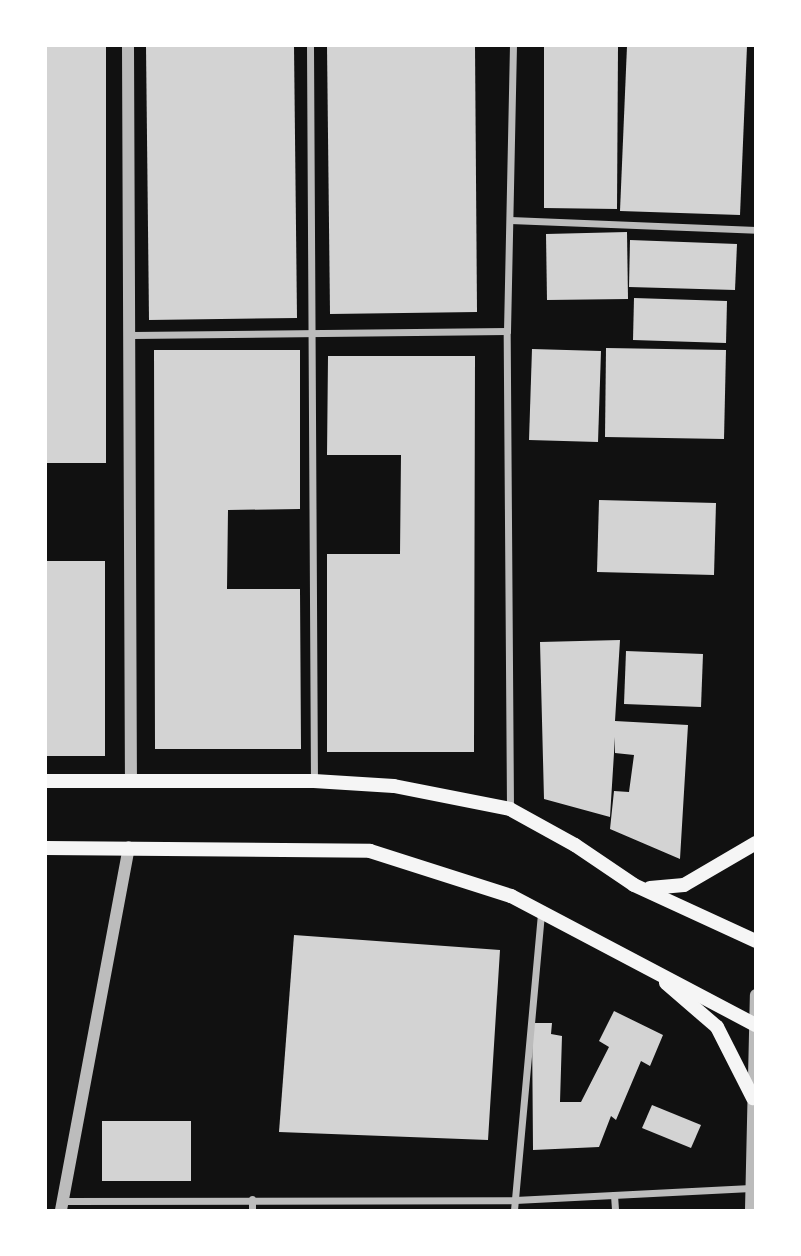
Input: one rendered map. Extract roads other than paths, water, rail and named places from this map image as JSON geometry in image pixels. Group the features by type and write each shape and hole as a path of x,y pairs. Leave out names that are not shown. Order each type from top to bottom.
{"main road":[{"path":"46,782 314,781 394,786 510,809 575,845 634,885 755,941"},
{"path":"634,885 663,890 684,885 755,843"},
{"path":"46,848 370,851 512,896 644,963 754,1024"},
{"path":"644,963 717,1027 752,1098"}],"street":[{"path":"128,46 132,335 131,781"},
{"path":"310,46 314,781"},
{"path":"510,809 507,331 513,46"},
{"path":"510,220 755,230"},
{"path":"132,335 507,331"},
{"path":"129,847 62,1206 252,1199 515,1200 751,1188"},
{"path":"513,1210 541,912"},
{"path":"751,1210 755,995"},
{"path":"614,1195 615,1210"},
{"path":"252,1199 252,1210"}]}
